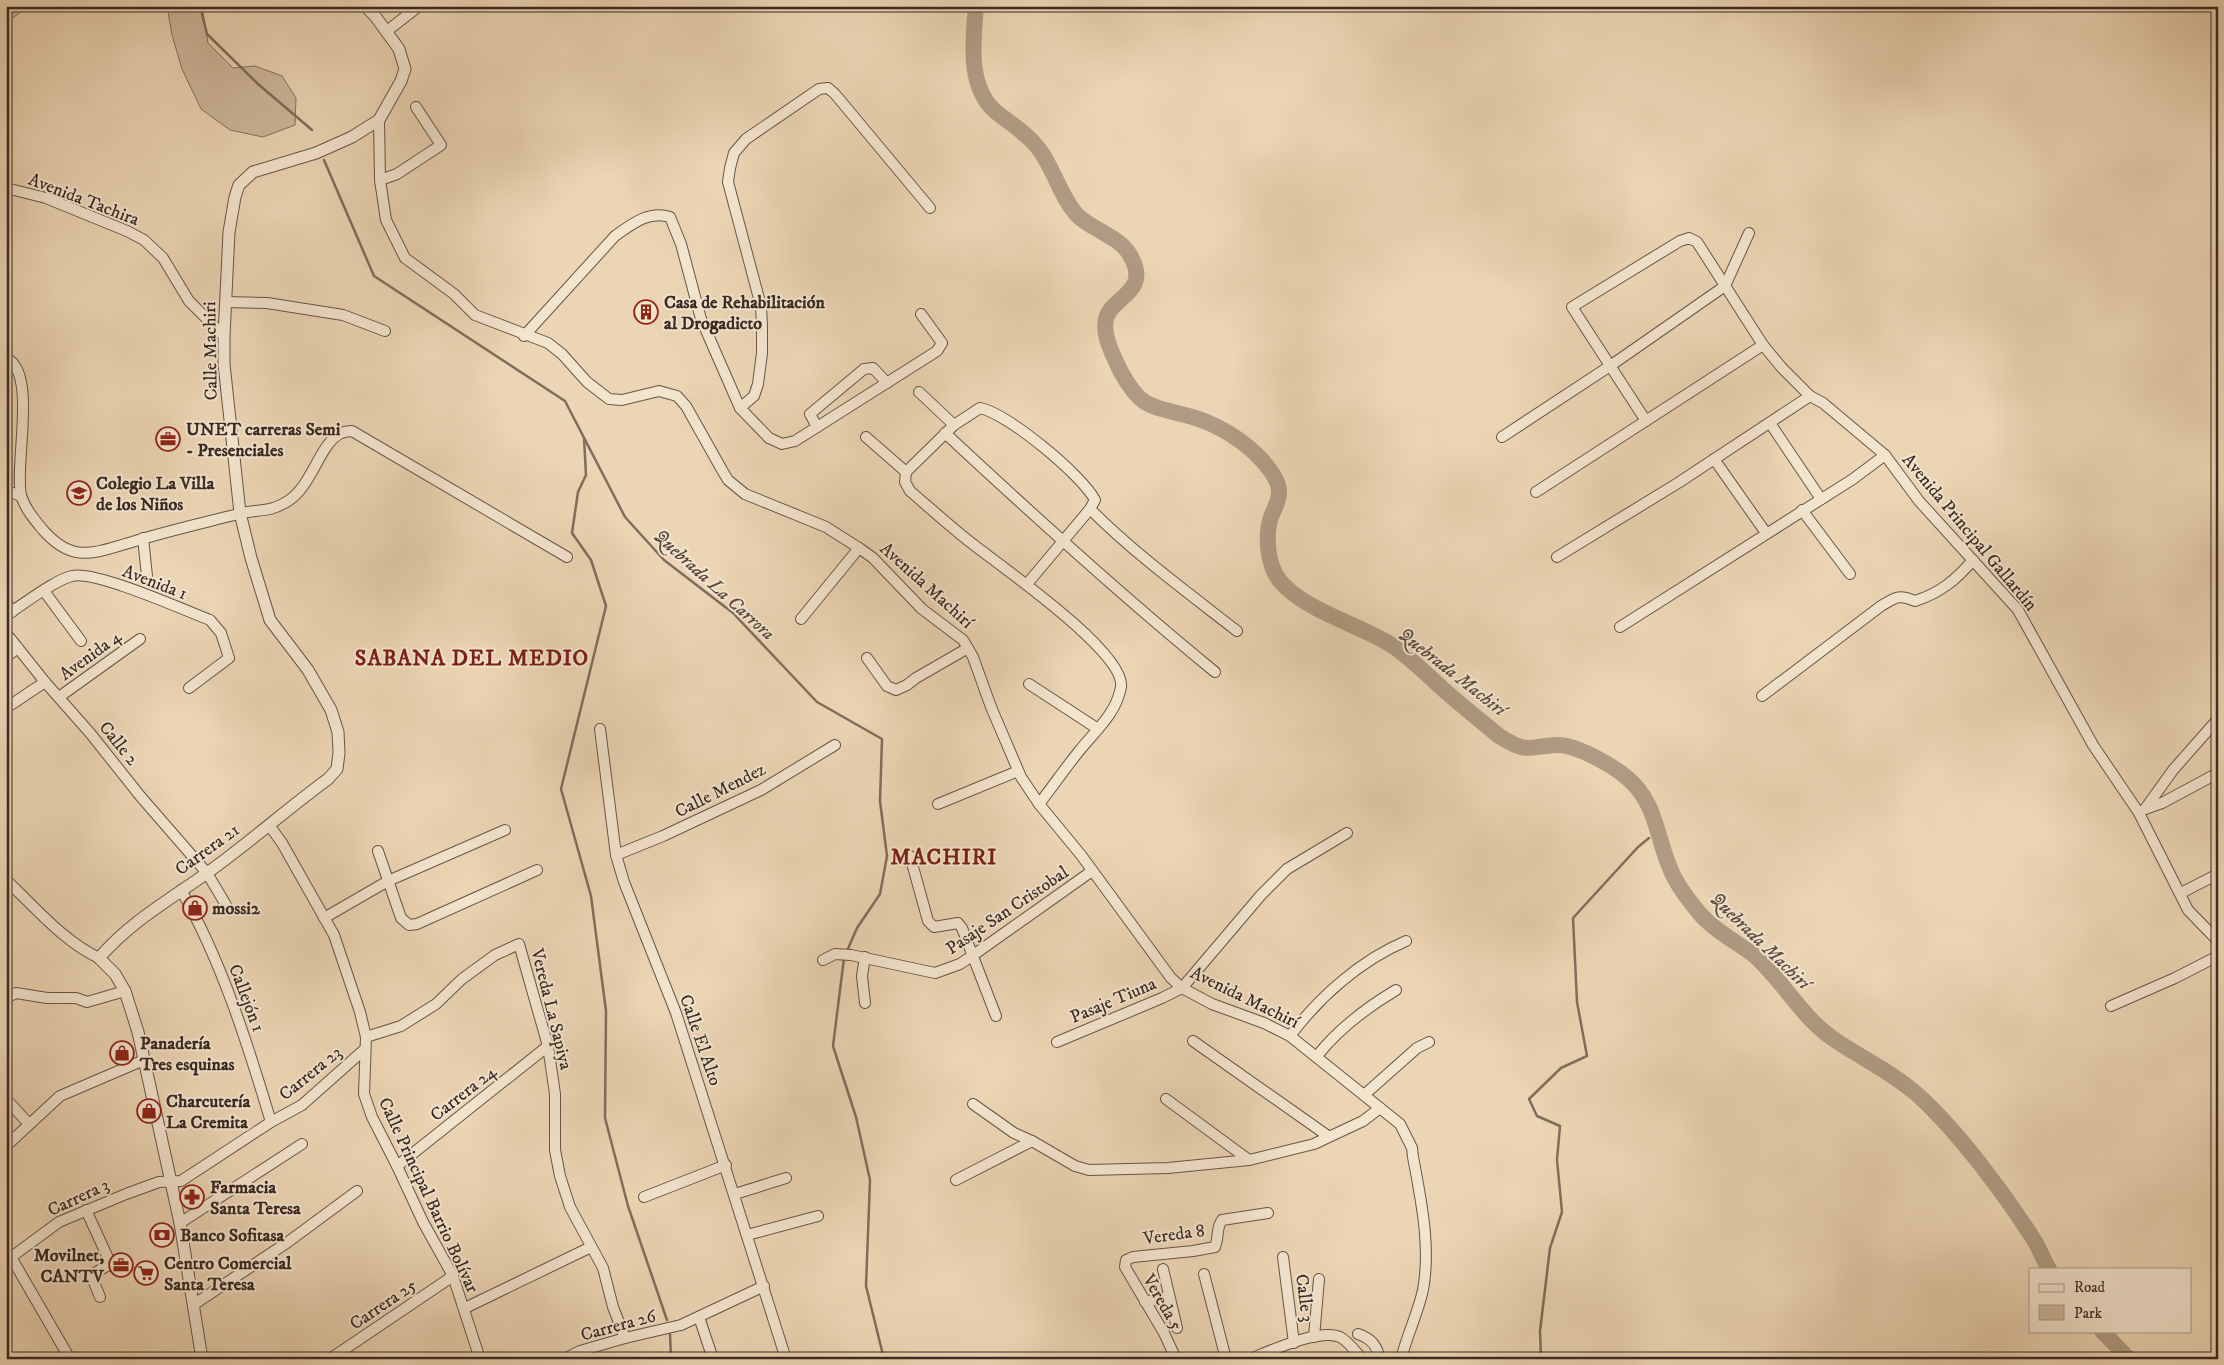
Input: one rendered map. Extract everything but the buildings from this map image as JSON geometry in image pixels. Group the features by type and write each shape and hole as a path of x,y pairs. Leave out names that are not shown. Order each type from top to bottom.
{"street":[{"path":"365,6 387,31 399,49 404,69 401,82 379,120"},
{"path":"387,31 420,6"},
{"path":"740,408 754,396 758,384 762,353 761,306 728,182 734,153 746,139 819,89 828,88 930,208"},
{"path":"380,180 397,174 441,145 416,107"},
{"name":"Avenida Machirí","path":"379,120 380,180 386,220 405,258 454,294 475,315 524,336 540,339 548,343 562,354 587,382 609,398 622,400 659,390 677,396 686,406 728,480 744,494 826,527 873,558 922,609 963,640 968,648 1018,771 1039,804 1092,871 1158,962 1182,988 1228,1011 1264,1023 1290,1036 1400,1124 1412,1148 1425,1236 1425,1276 1401,1359"},
{"name":"Calle Machiri","path":"337,769 339,753 338,732 331,710 326,698 308,670 270,620 251,558 240,513 225,374 224,336 229,232 234,197 240,185 252,172 337,145 379,120"},
{"name":"Avenida Tachira","path":"6,188 46,198 127,231 144,240 163,258 190,301 224,336"},
{"path":"524,336 615,236 640,220 661,214 670,217 676,228 701,319 740,408 763,433 782,444 795,441 938,351 942,343 921,314"},
{"path":"1502,437 1610,366 1725,286 1749,233"},
{"name":"Avenida Principal Gallardín","path":"1610,366 1572,307 1680,241 1689,238 1697,242 1763,344 1782,368 1810,396 1823,403 1886,455 1919,502 2018,610 2093,745 2142,811 2188,910 2216,936"},
{"path":"227,302 267,303 343,315 385,332"},
{"path":"1536,492 1763,344"},
{"path":"6,358 15,363 21,374 23,426 18,470 21,496 30,516 48,536 69,551 85,553 102,551 143,538 240,513 274,510 292,499 306,485 328,445 340,433 352,431 567,557"},
{"path":"1610,366 1646,421"},
{"path":"817,427 810,414 864,369 873,368 888,382"},
{"path":"919,392 954,425"},
{"path":"1557,557 1714,459 1810,396"},
{"path":"1027,584 1090,509 1095,500 1089,490 1049,453 1010,421 989,410 980,408 954,425 906,472 905,482 910,491 984,553 1027,584 1081,630 1115,667 1121,680 1118,698 1111,714 1039,804"},
{"path":"1770,423 1821,499"},
{"path":"945,434 1062,542 1153,622 1215,672"},
{"path":"866,436 906,472"},
{"path":"1620,627 1821,499 1886,455"},
{"path":"1714,459 1766,533"},
{"path":"6,494 13,493 21,496"},
{"path":"1090,509 1150,564 1237,631"},
{"path":"1802,510 1850,574"},
{"path":"143,538 148,576"},
{"path":"800,619 859,548"},
{"path":"1762,696 1881,606 1897,596 1915,601 1943,590 1973,560"},
{"name":"Avenida 1","path":"9,614 70,576 79,575 92,576 210,620 221,633 229,658 189,688"},
{"path":"44,592 81,641"},
{"path":"6,600 9,614"},
{"name":"Calle 2","path":"6,633 87,736 207,873 226,906"},
{"name":"Avenida 4","path":"59,698 140,639"},
{"path":"6,657 18,648"},
{"path":"867,658 887,686 896,690 907,686 916,678 968,648"},
{"path":"6,708 45,682"},
{"path":"1029,684 1098,729"},
{"path":"2142,811 2173,770 2218,719"},
{"name":"Calle El Alto","path":"600,728 616,855 624,882 676,1013 726,1165 786,1359"},
{"name":"Calle Mendez","path":"616,855 663,836 761,790 835,745"},
{"name":"Carrera 21","path":"99,958 113,941 140,918 207,873 328,779 337,769"},
{"path":"938,804 1018,771"},
{"path":"2142,811 2162,803 2218,773"},
{"name":"Calle Principal Barrio Bolívar","path":"269,825 282,843 334,935 360,1012 366,1038 364,1094 372,1117 398,1166 423,1222 453,1276 465,1308 480,1359"},
{"path":"324,918 388,881 505,830"},
{"path":"1182,988 1256,901 1287,869 1347,833"},
{"path":"378,851 401,918 409,925 417,924 537,870"},
{"path":"910,856 928,921 934,927 958,923 962,928 996,1016"},
{"name":"Pasaje San Cristobal","path":"823,960 835,954 851,955 935,973 960,964 1092,871"},
{"path":"2181,893 2218,874"},
{"path":"6,880 84,951 99,958 115,974 125,991 138,1032 172,1183 202,1359"},
{"name":"Callejón 1","path":"181,890 196,918 246,1038 271,1122"},
{"path":"1290,1036 1308,1013 1355,972 1406,941"},
{"name":"Vereda La Sapiya","path":"366,1038 401,1026 436,1004 462,980 495,955 519,944 548,1046 555,1094 555,1150 560,1176 570,1207 603,1268 613,1307 625,1338"},
{"path":"2111,1006 2218,956"},
{"path":"865,957 862,976 865,1002"},
{"name":"Pasaje Tiuna","path":"1057,1042 1182,988"},
{"path":"1317,1056 1326,1044 1362,1012 1396,990"},
{"path":"6,998 16,994 47,998 76,998 87,1002 125,991"},
{"path":"1193,1041 1328,1136"},
{"path":"1364,1095 1418,1048 1429,1042"},
{"name":"Carrera 24","path":"398,1166 548,1046"},
{"name":"Carrera 23","path":"172,1183 181,1180 271,1122 302,1105 365,1049"},
{"path":"6,1146 60,1096 144,1060"},
{"path":"6,1099 29,1124"},
{"path":"1166,1099 1249,1160"},
{"path":"973,1104 1014,1133 1032,1141 1075,1166 1089,1170 1168,1168 1249,1160 1314,1144 1363,1121 1380,1108"},
{"path":"956,1180 1032,1141"},
{"path":"180,1223 302,1144"},
{"path":"644,1197 726,1165"},
{"path":"735,1194 786,1178"},
{"name":"Carrera 3","path":"9,1259 59,1222 159,1182 172,1183"},
{"path":"193,1305 288,1242 358,1191"},
{"path":"86,1210 109,1260 107,1266 91,1275 100,1297"},
{"name":"Vereda 8","path":"1126,1260 1133,1257 1214,1247 1218,1241 1218,1226 1222,1220 1268,1213"},
{"path":"747,1235 818,1216"},
{"path":"465,1308 591,1247"},
{"name":"Calle 3","path":"1283,1257 1294,1343"},
{"path":"9,1259 70,1359"},
{"name":"Vereda 5","path":"1126,1260 1125,1268 1176,1359"},
{"path":"1163,1269 1177,1328"},
{"path":"1204,1274 1226,1359"},
{"name":"Carrera 25","path":"330,1359 453,1276"},
{"path":"1314,1337 1319,1279"},
{"name":"Carrera 26","path":"564,1359 580,1351 681,1325 764,1286"},
{"path":"1145,1302 1169,1297"},
{"path":"699,1317 713,1359"},
{"path":"1250,1359 1294,1343 1331,1334 1341,1338 1362,1359"},
{"path":"1358,1334 1366,1336 1375,1344 1379,1359"}],"green space":[{"path":"6,6 29,6 6,23"},
{"path":"167,6 202,6 208,43 233,68 255,66 282,76 296,98 295,125 263,137 230,130 201,109 182,69 172,35"}],"waterway":[{"name":"Quebrada La Carrora","path":"200,6 207,34 258,84 312,130"},
{"name":"Quebrada Machirí","path":"976,6 973,48 974,63 980,90 987,102 1039,149 1071,208 1077,215 1119,243 1130,255 1135,268 1136,278 1128,293 1109,311 1105,326 1109,346 1128,384 1140,399 1154,407 1204,421 1232,435 1256,454 1275,477 1279,488 1279,496 1269,524 1268,550 1272,567 1280,581 1303,600 1390,644 1465,708 1509,742 1527,748 1556,745 1573,748 1602,761 1625,776 1643,796 1654,819 1673,874 1683,892 1701,915 1720,932 1755,956 1821,1029 1909,1087 1934,1111 1965,1146 2009,1203 2034,1240 2048,1268"},
{"name":"Quebrada La Carrora","path":"324,160 374,276 565,401 625,517 664,560 733,613 817,702 882,739 880,801 887,856 880,894 857,928 847,951"},
{"path":"584,438 586,475 578,492 572,533 591,560 606,606 561,789 591,896 606,1011 605,1118 628,1206 667,1320"},
{"path":"1541,1359 1540,1331 1550,1248 1562,1212 1557,1160 1560,1126 1537,1116 1529,1099 1561,1068 1587,1056 1577,1002 1573,918 1638,847 1649,838"},
{"name":"Quebrada La Carrora","path":"844,958 833,1046 856,1117 870,1180 866,1286 884,1359"},
{"name":"Quebrada Machirí","path":"2103,1332 2128,1359"},
{"name":"Quebrada Machirí","path":"2103,1332 2129,1359"},
{"path":"670,1334 671,1359"}],"place":[{"name":"Casa de Rehabilitación al Drogadicto","path":"646,312"},
{"name":"UNET carreras Semi - Presenciales","path":"168,439"},
{"name":"Colegio La Villa de los Niños","path":"79,493"},
{"name":"mossi2","path":"195,908"},
{"name":"Panadería Tres esquinas","path":"122,1053"},
{"name":"Charcutería La Cremita","path":"149,1111"},
{"name":"Farmacia Santa Teresa","path":"192,1197"},
{"name":"Banco Sofitasa","path":"162,1235"},
{"name":"Movilnet, CANTV","path":"121,1265"},
{"name":"Centro Comercial Santa Teresa","path":"146,1273"}],"district":[{"name":"SABANA DEL MEDIO","path":"472,657"},
{"name":"MACHIRI","path":"944,856"}]}
